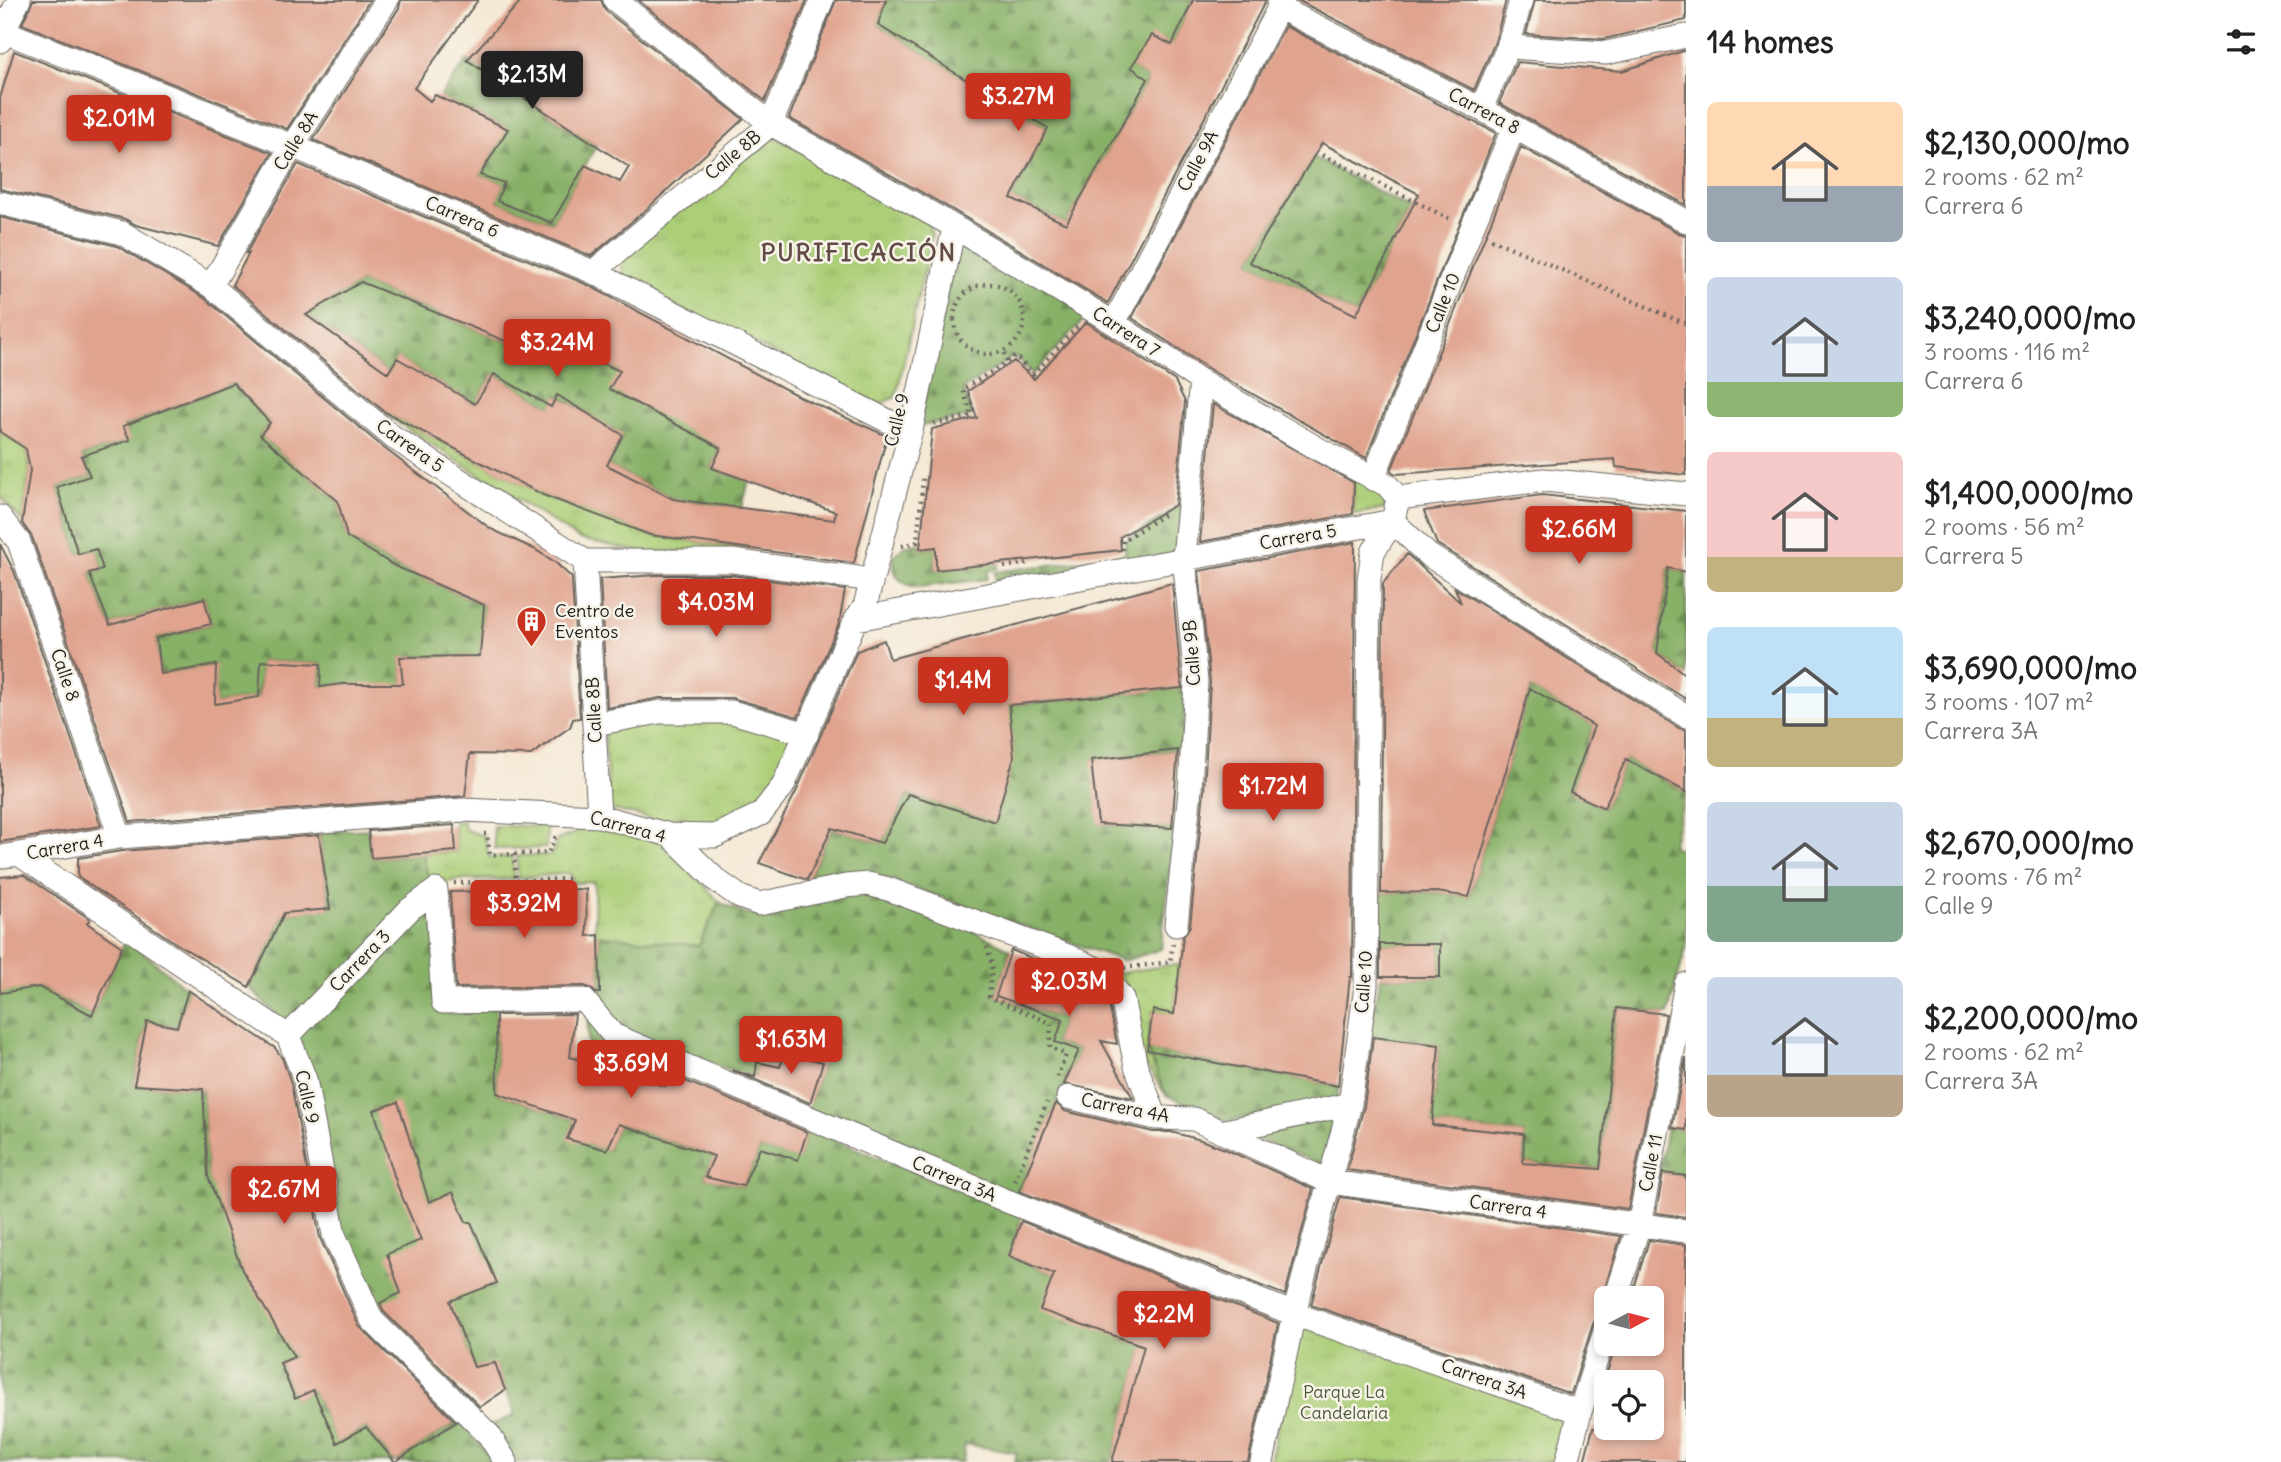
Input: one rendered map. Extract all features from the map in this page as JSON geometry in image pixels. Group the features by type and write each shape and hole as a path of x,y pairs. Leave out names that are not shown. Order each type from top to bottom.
{"street":[{"path":"1,34 19,0"},
{"name":"Calle 8A","path":"211,286 292,146 387,0"},
{"name":"Carrera 7","path":"615,0 771,124 947,223 1114,323 1201,381 1387,485 1398,498"},
{"name":"Calle 8B","path":"593,272 771,124 822,0"},
{"path":"1481,109 1508,47 1521,0"},
{"name":"Carrera 8","path":"1281,4 1686,221"},
{"name":"Calle 9A","path":"1114,323 1281,4"},
{"name":"Carrera 6","path":"1,34 292,146 593,272 904,426"},
{"path":"1508,47 1606,53 1686,36"},
{"name":"Calle 10","path":"1373,479 1514,127"},
{"name":"Carrera 5","path":"0,203 122,233 211,286 393,437 585,561"},
{"name":"Calle 9","path":"670,835 715,836 761,814 783,786 856,619 865,606 947,223"},
{"name":"Calle 9B","path":"1176,925 1190,790 1196,681 1184,557 1201,381"},
{"name":"Calle 9","path":"856,619 851,604 904,426"},
{"path":"1398,498 1544,480 1686,494"},
{"name":"Calle 10","path":"1262,1462 1294,1314 1350,1104 1366,986 1369,579 1373,552 1393,521 1398,498"},
{"name":"Calle 8","path":"0,517 19,542 120,837"},
{"path":"1393,521 1428,555 1686,716"},
{"name":"Carrera 5","path":"856,619 1184,557 1393,521"},
{"path":"585,561 733,561 858,578"},
{"name":"Calle 8B","path":"585,561 599,816"},
{"path":"595,724 660,712 732,712 807,734"},
{"name":"Carrera 4","path":"10,856 120,837 463,810 599,816 670,835 716,880 740,897 759,904 867,884 900,893 1101,971 1122,998 1136,1066 1156,1118"},
{"path":"10,856 288,1036"},
{"name":"Carrera 3","path":"288,1036 410,909 436,890"},
{"name":"Carrera 3A","path":"436,890 443,1002 584,1000 613,1035 1007,1201 1294,1314 1580,1412"},
{"name":"Calle 11","path":"1620,1286 1639,1225 1677,1072 1686,984"},
{"name":"Calle 9","path":"288,1036 305,1079 334,1235 372,1320 489,1436 506,1462"},
{"name":"Carrera 4A","path":"1058,1089 1156,1118 1194,1119 1330,1182"},
{"path":"1221,1132 1350,1104"},
{"name":"Carrera 4","path":"1330,1182 1686,1231"},
{"path":"1567,1462 1597,1356"}],"path":[{"path":"1322,155 1471,230 1686,324"},
{"path":"980,285 1002,287 1018,301 1023,311 1020,335 1003,351 992,354 970,349 961,341 955,330 956,307 961,297 980,285"},
{"path":"904,426 929,425 972,416 963,389 1015,356 1033,374 1083,321"},
{"path":"1003,351 1007,362"},
{"path":"893,554 903,546 917,542 923,477"},
{"path":"1123,553 1123,540 1175,508"},
{"path":"1002,568 1013,564 1041,562"},
{"path":"463,810 465,829 487,834 490,855 548,853 555,838 574,832 575,814"},
{"path":"514,854 516,881"},
{"path":"436,890 454,883 569,879"},
{"path":"1101,971 1170,962 1176,925"},
{"path":"986,943 992,965 989,997 1051,1023 1050,1047 1066,1055 1058,1089 1007,1201"}],"green space":[{"path":"886,0 1193,0 1172,45 1132,67 1148,79 1066,224 1011,198 1047,127 998,100 878,25"},
{"path":"467,60 596,146 552,223 497,201 503,183 480,175 507,129 440,97"},
{"path":"765,137 780,140 925,216 932,234 896,397 879,404 624,281 621,258"},
{"path":"1313,157 1411,209 1356,315 1249,262"},
{"path":"957,240 1091,312 1033,374 1015,356 963,389 972,416 919,426"},
{"path":"361,282 556,363 561,345 620,371 721,448 712,468 749,481 742,508 673,499 607,465 623,435 558,395 551,407 494,374 475,404 397,358 388,373 306,315"},
{"path":"233,383 270,423 260,435 338,501 347,537 395,566 484,605 480,656 401,657 403,684 347,731 348,684 320,687 321,664 261,661 259,697 215,704 215,665 160,674 156,638 211,624 204,598 110,625 89,573 103,569 96,550 78,554 57,487 90,476 81,456 129,440 123,426"},
{"path":"368,403 543,495 650,535 747,549 645,553 579,539"},
{"path":"0,432 26,449 30,470 22,521 0,496"},
{"path":"1354,479 1384,489 1385,509 1353,514"},
{"path":"1176,506 1188,507 1182,553 996,582 995,572 1125,555 1125,541 1176,509"},
{"path":"920,544 921,549 936,547 936,570 998,563 998,568 988,571 987,579 912,586 898,577 893,562 894,555 904,547"},
{"path":"1668,568 1686,572 1686,675 1657,653"},
{"path":"1187,687 1181,749 1092,760 1099,824 1174,828 1161,949 1124,961 863,872 807,881 832,828 882,843 908,794 995,821 1009,705"},
{"path":"1530,688 1594,726 1570,792 1604,808 1626,759 1686,792 1672,846 1686,853 1686,948 1668,1014 1617,1008 1600,1169 1523,1163 1524,1134 1432,1125 1439,1045 1368,1037 1381,977 1440,977 1440,944 1381,944 1381,893 1437,892 1469,897"},
{"path":"731,718 796,737 776,782 754,808 724,826 678,825 609,809 604,727"},
{"path":"463,821 465,830 485,836 489,857 512,857 514,879 454,880 430,888 423,854 456,851 454,822"},
{"path":"577,821 668,844 719,902 699,946 595,935 594,882 574,883 570,873 518,878 517,856 551,855 557,840 575,833"},
{"path":"493,826 547,826 546,848 495,849"},
{"path":"368,829 371,858 423,854 430,888 289,1028 249,987 284,913 330,908 319,832"},
{"path":"848,895 870,896 912,906 953,921 1011,950 996,996 1063,1019 1055,1042 1079,1050 1017,1196 806,1116 823,1062 785,1054 780,1067 757,1062 755,1077 676,1052 670,1072 588,1045 587,993 600,992 599,935 699,946 719,902 747,915 762,915"},
{"path":"433,900 439,1006 496,1007 497,1093 575,1120 568,1138 607,1150 619,1124 714,1156 705,1177 743,1186 760,1148 798,1159 808,1129 1022,1216 1009,1256 1054,1274 1144,1346 1112,1462 1015,1462 1017,1453 965,1444 963,1462 516,1462 492,1425 515,1415 495,1364 474,1367 457,1321 400,1341 375,1317 338,1233 294,1038"},
{"path":"126,938 188,990 177,1027 147,1021 134,1085 203,1089 208,1176 294,1357 280,1363 295,1399 313,1390 338,1443 366,1427 394,1462 0,1462 0,991 39,987 92,1015"},
{"path":"1180,965 1174,1014 1153,1010 1147,1050 1166,1095 1143,1061 1112,974"},
{"path":"1147,1050 1339,1086 1337,1101 1227,1121 1166,1095"},
{"path":"1336,1116 1325,1166 1245,1134"},
{"path":"1667,1127 1686,1130 1686,1176 1659,1172"},
{"name":"Parque La Candelaria","path":"1300,1326 1569,1418 1560,1462 1270,1462"},
{"path":"461,1419 492,1462 395,1462"}],"building":[{"path":"33,0 370,0 287,129 22,24"},
{"path":"401,0 478,0 414,88 430,101 435,95 508,129 480,175 504,183 497,201 552,223 585,165 620,182 629,167 467,60 522,0 601,0 606,11 743,119 648,208 591,256 313,140 399,8"},
{"path":"638,0 807,0 765,101"},
{"path":"836,0 886,0 878,25 1048,128 1011,198 1066,224 1148,79 1131,67 1152,35 1172,45 1193,0 1266,0 1108,303 948,207 789,118"},
{"path":"1297,0 1506,0 1495,42 1474,90"},
{"path":"1535,0 1686,0 1686,20 1604,39 1526,34"},
{"path":"1285,26 1496,133 1366,458 1212,371 1132,318","holes":["1322,143 1419,194 1356,315 1249,262"]},
{"path":"1686,50 1686,205 1499,103 1517,62 1622,71"},
{"path":"14,51 272,153 218,246 136,225 125,219 0,189 0,98"},
{"path":"1521,147 1686,235 1686,475 1616,467 1615,459 1396,474 1391,471"},
{"path":"298,164 588,285 800,397 887,436 854,563 650,535 543,495 385,412 232,285 249,253 246,253","holes":["361,282 525,349 527,346 557,361 561,345 620,371 609,389 721,448 712,468 836,512 834,520 673,499 607,465 623,435 557,395 551,407 494,374 475,404 397,358 388,373 306,315"]},
{"path":"0,217 117,246 203,297 384,448 491,529 534,549 555,562 572,578 580,718 573,719 570,727 531,755 470,754 465,796 130,822 32,537 22,523 30,470 26,449 0,432","holes":["233,383 270,423 260,435 338,501 347,537 395,566 484,605 480,656 400,657 403,684 342,684 320,687 321,664 261,661 259,697 215,704 216,665 160,674 156,638 211,624 204,598 110,625 89,573 103,569 96,549 78,554 57,487 90,476 81,456 130,440 123,426"]},
{"path":"1086,322 1175,381 1185,402 1175,505 1120,537 1121,550 936,570 936,547 920,549 932,429 977,418 968,391 1014,361 1034,379"},
{"path":"1213,404 1354,483 1353,514 1200,542"},
{"path":"1542,495 1686,511 1686,572 1668,568 1657,653 1686,675 1686,699 1437,544 1424,511"},
{"path":"1355,542 1352,977 1338,1086 1147,1050 1153,1010 1174,1014 1183,937 1190,926 1204,791 1210,682 1199,571"},
{"path":"0,544 14,571 101,826 0,842"},
{"path":"1407,554 1461,603 1455,588 1686,730 1686,792 1626,759 1604,808 1570,792 1594,726 1530,688 1469,897 1437,892 1381,893 1383,583"},
{"path":"656,575 732,575 845,590 839,624 798,717 732,698 660,698 607,708 600,579"},
{"path":"1172,583 1182,688 1009,705 1014,757 995,822 908,794 882,843 832,828 807,880 759,863 796,792 857,651 884,640 890,659"},
{"path":"1178,750 1172,828 1098,824 1091,760"},
{"path":"454,825 456,851 371,858 368,831"},
{"path":"319,835 330,909 284,913 249,987 177,944 78,877 78,858 122,851"},
{"path":"24,875 90,919 87,923 122,947 92,1015 39,987 0,993 0,877"},
{"path":"586,889 587,936 599,935 600,993 584,986 456,988 450,892"},
{"path":"1380,944 1440,944 1440,977 1380,977"},
{"path":"1011,950 1092,982 1109,1004 1117,1044 1101,1041 1133,1098 1064,1084 1079,1050 1055,1042 1063,1019 996,996"},
{"path":"188,990 275,1048 282,1058 291,1083 320,1238 359,1326 456,1422 395,1462 366,1427 337,1443 313,1390 295,1399 280,1363 294,1357 242,1270 208,1176 203,1089 134,1085 147,1021 177,1027"},
{"path":"1617,1008 1666,1014 1628,1209 1347,1170 1364,1106 1373,1037 1439,1045 1432,1125 1524,1134 1523,1163 1600,1169"},
{"path":"575,1014 570,1057 665,1086 669,1074 807,1132 798,1160 760,1148 743,1186 705,1177 714,1156 619,1124 607,1150 567,1139 575,1120 497,1093 496,1015"},
{"path":"785,1053 823,1062 810,1103 732,1070 755,1077 757,1062 780,1067"},
{"path":"1686,1057 1686,1130 1672,1128"},
{"path":"398,1102 429,1202 453,1192 466,1222 471,1222 497,1283 450,1301 474,1367 495,1363 505,1390 480,1407 384,1312 380,1303 401,1293 387,1254 421,1240 397,1185 374,1110"},
{"path":"1056,1103 1065,1111 1153,1132 1171,1132 1201,1140 1313,1189 1285,1295 1019,1191"},
{"path":"1663,1173 1686,1176 1686,1217 1656,1213"},
{"path":"1340,1197 1621,1236 1605,1286 1594,1286 1594,1322 1571,1394 1311,1305"},
{"path":"1021,1221 1278,1323 1248,1462 1112,1462 1144,1346 1040,1310 1054,1274 1009,1256"},
{"path":"1649,1240 1686,1245 1686,1462 1584,1462 1593,1428 1594,1440 1664,1440 1664,1370 1608,1370 1612,1356 1664,1356 1664,1286 1635,1286"}],"place":[{"name":"Centro de Eventos","path":"532,648"}],"district":[{"name":"PURIFICACIÓN","path":"859,253"}]}
